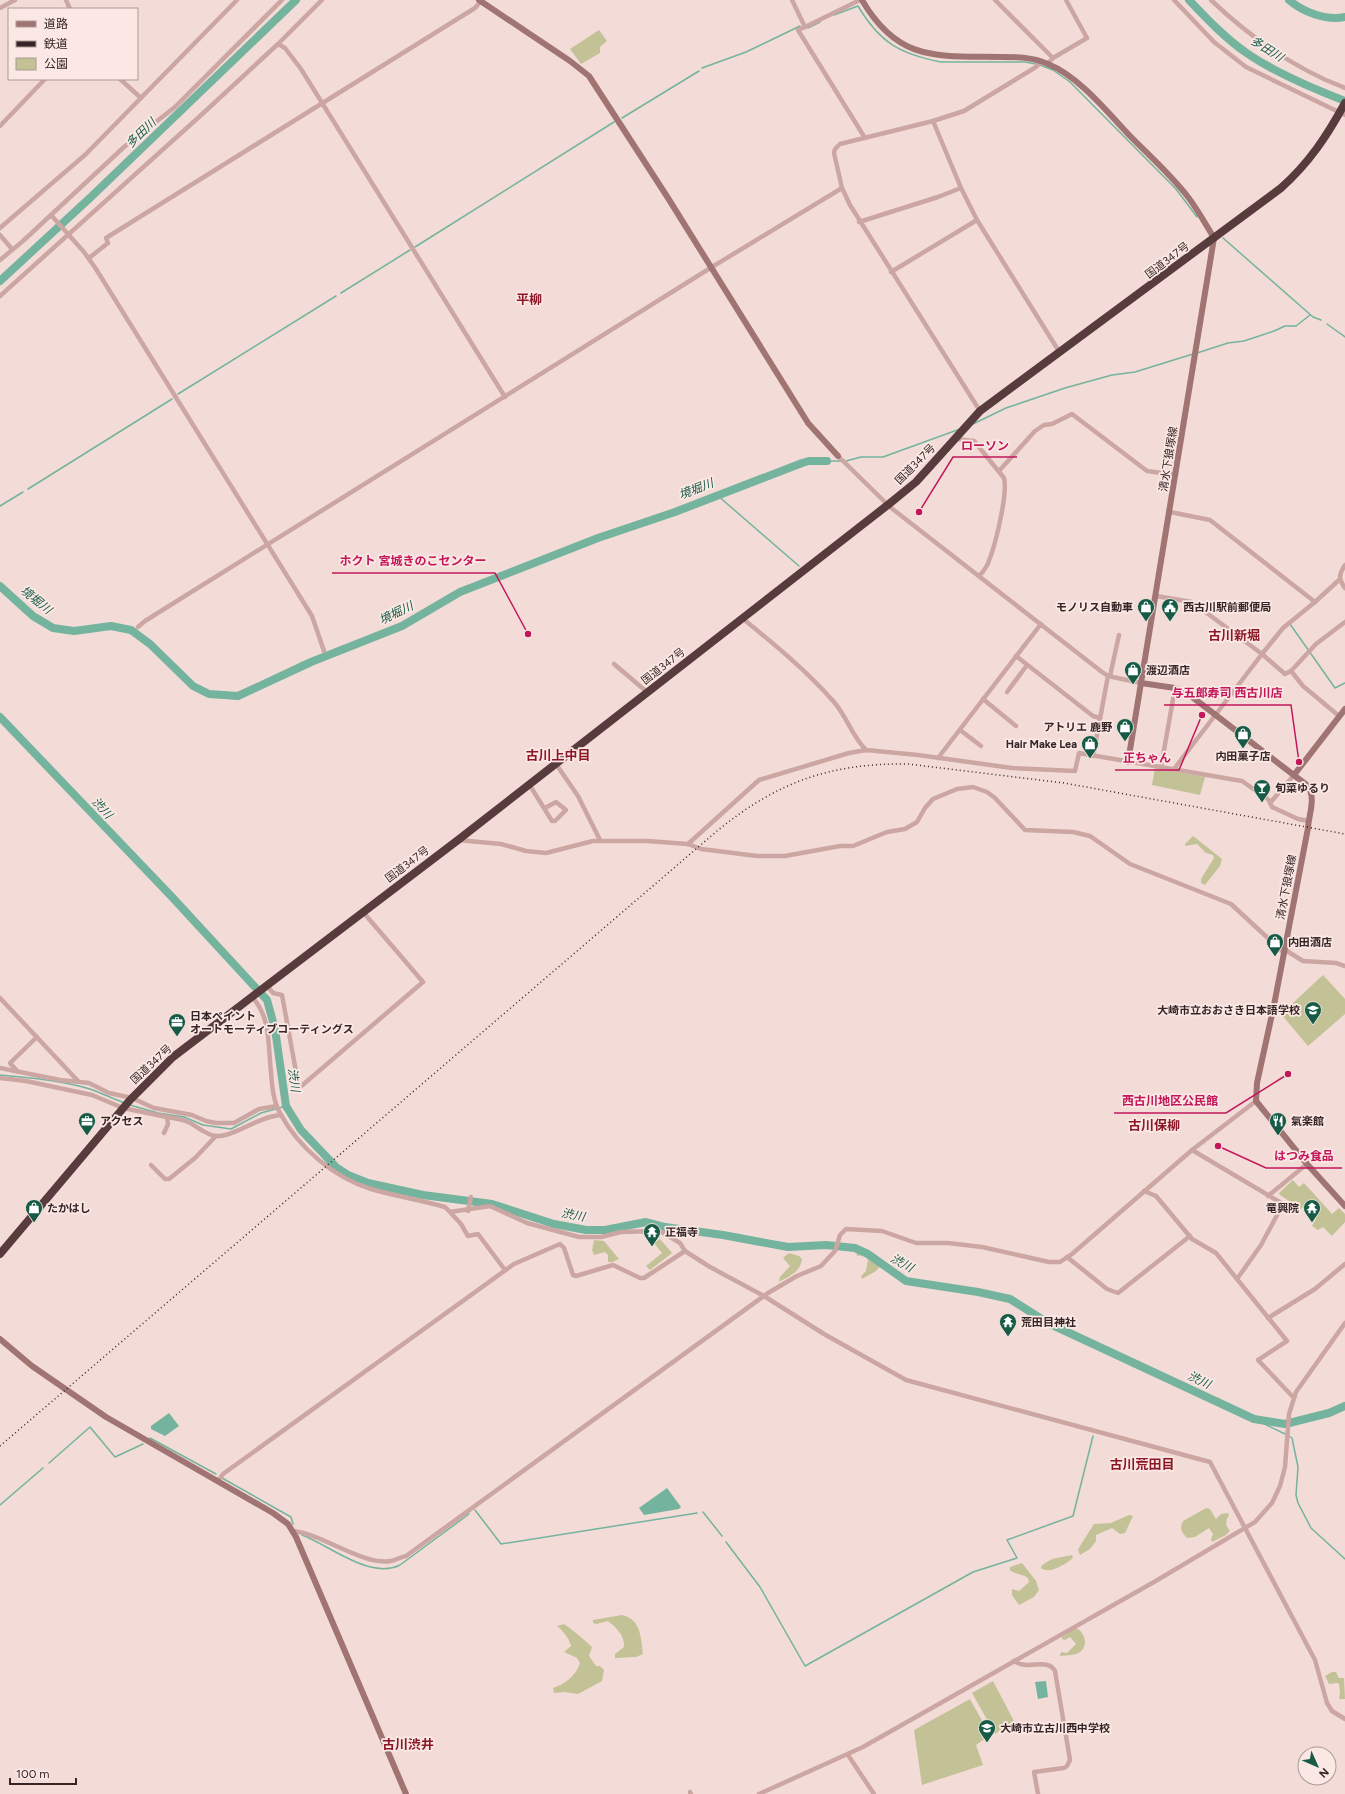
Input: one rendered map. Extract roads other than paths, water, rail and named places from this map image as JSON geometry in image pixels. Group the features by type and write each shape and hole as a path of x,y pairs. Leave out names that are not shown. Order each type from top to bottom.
{"highway":[{"name":"国道347号","path":"0,1254 128,1103 173,1057 254,997 458,840 889,504 916,482 980,411 1282,188 1298,173 1319,147 1343,110"}],"street":[{"path":"0,8 15,0"},
{"path":"0,228 71,168 237,0"},
{"path":"0,260 52,216 124,147 175,107 282,0"},
{"path":"0,296 278,44 322,0"},
{"path":"792,0 805,26"},
{"path":"865,138 798,30 861,0 885,31 901,43 919,52 944,56 1025,57 1040,63 1048,64 1073,78 1175,182 1196,208 1214,238"},
{"path":"995,0 1053,58"},
{"path":"1048,64 1053,58 1087,38 1066,0"},
{"path":"1174,0 1219,46 1246,67 1298,93 1343,110"},
{"path":"1211,0 1236,24 1269,47 1298,65 1345,88"},
{"path":"89,258 108,243 106,238 475,8 480,1 570,61 589,76 712,268 808,423 838,456 889,504 890,507 1109,676 1141,683"},
{"path":"278,44 285,48 322,103 505,397"},
{"path":"980,411 859,222 842,188 834,149 840,144 933,121 964,111 1040,63"},
{"path":"0,126 2,121 44,80"},
{"path":"121,80 141,98"},
{"path":"933,121 961,188 977,220 1060,353"},
{"path":"138,627 145,621 842,188"},
{"path":"859,222 938,197 961,188"},
{"path":"52,216 89,258 312,616 324,651"},
{"path":"891,272 977,220"},
{"path":"0,235 12,249"},
{"name":"清水下狼塚線","path":"1128,762 1214,238"},
{"path":"999,471 1035,431 1044,425 1052,424 1072,414 1147,471 1176,475"},
{"path":"956,439 974,441 999,471 1005,482 1002,506 990,559 979,576"},
{"path":"1170,512 1210,520 1315,602"},
{"path":"1345,564 1339,573 1339,580 1345,588"},
{"path":"1174,770 1283,628 1339,580"},
{"path":"1156,596 1192,602 1262,654 1285,674 1291,671 1309,652 1345,622"},
{"path":"742,618 822,689 835,703 858,742 866,750"},
{"path":"938,758 1041,624"},
{"path":"1093,756 1119,635"},
{"path":"1016,656 1093,716 1100,718"},
{"path":"614,664 648,692"},
{"path":"1007,692 1028,665"},
{"path":"1291,671 1303,686 1339,716"},
{"name":"清水下狼塚線","path":"1141,683 1174,688 1187,693 1308,786 1311,792 1312,801 1309,821 1257,1083 1256,1101"},
{"path":"1161,767 1174,688"},
{"path":"983,700 1016,726"},
{"path":"1270,803 1294,775 1345,709"},
{"path":"960,730 981,746"},
{"path":"688,844 759,780 822,760 866,750 1012,768 1075,771 1079,754 1093,756 1242,781 1269,800 1272,806 1298,819 1309,821"},
{"path":"556,764 578,796 600,840"},
{"path":"529,784 552,821 555,821 566,810 556,802 545,808"},
{"path":"458,840 501,844 526,851 546,853 600,840 609,842 647,841 688,844 701,849 780,857 840,846 853,846 887,832 912,826 917,822 928,804 940,795 965,788 980,788 995,798 1025,830 1073,832 1090,836 1130,864 1231,904 1284,953 1288,951 1303,961 1336,963 1345,966"},
{"path":"266,987 273,992 282,995 299,1088 423,982 363,912"},
{"path":"254,997 264,1014 277,1107 280,1114 300,1140 326,1166 346,1179 370,1189 445,1207 461,1224 468,1236 478,1234 505,1270"},
{"path":"0,998 78,1081"},
{"path":"17,1071 10,1063 37,1037"},
{"path":"0,1068 60,1080 89,1083 118,1096 128,1103 167,1117 188,1122 208,1134 216,1136 224,1135 264,1118 280,1114"},
{"path":"0,1078 26,1081 192,1115 206,1121 216,1123 236,1123 259,1109 277,1107"},
{"path":"293,1531 310,1535 356,1554 376,1560 390,1561 406,1556 764,1296 797,1276 821,1266 834,1251 840,1235 846,1229 851,1228 882,1231 916,1243 948,1243 982,1247 1049,1262 1060,1262 1192,1150 1256,1101 1307,1164 1345,1206"},
{"path":"164,1133 168,1124 167,1117"},
{"path":"151,1165 165,1179 169,1179 190,1164 216,1136"},
{"path":"1192,1150 1283,1204 1261,1245 1237,1279"},
{"path":"1268,1196 1307,1164"},
{"path":"1144,1191 1156,1196 1190,1236 1216,1253 1287,1341 1258,1360 1294,1398"},
{"path":"468,1211 471,1197"},
{"path":"450,1212 468,1211 490,1206 527,1223 579,1237 601,1237 621,1232 653,1231 671,1237 680,1243 686,1251 710,1267 764,1296 824,1334 906,1380 1207,1461 1212,1465 1315,1660 1327,1703 1332,1711 1345,1720"},
{"path":"1067,1257 1107,1289 1118,1293 1190,1236"},
{"path":"218,1481 223,1474 505,1270 560,1244 564,1248 573,1275 576,1276 613,1265 640,1278 644,1278 686,1251"},
{"path":"1268,1318 1315,1289 1345,1264"},
{"path":"758,1794 848,1755 1154,1582 1246,1528 1264,1514 1277,1494 1283,1477 1289,1414 1296,1392 1345,1323"},
{"path":"0,1339 32,1366 106,1417 280,1518 293,1531 406,1794"},
{"path":"1014,1661 1025,1666 1047,1664 1050,1665 1055,1671 1070,1760 1064,1768 1034,1772 1038,1794"},
{"path":"848,1755 874,1794"}],"waterway":[{"name":"多田川","path":"0,281 92,196 296,0"},
{"name":"多田川","path":"1189,0 1224,35 1248,54 1283,74 1345,101"},
{"path":"1289,0 1308,12 1323,17 1345,17"},
{"path":"834,15 858,6 874,29 892,45 903,51 927,59 941,62 1025,62 1036,64"},
{"path":"808,28 820,22"},
{"path":"702,68 746,52 800,26"},
{"path":"1040,65 1053,70 1070,82 1176,189 1197,217"},
{"path":"622,118 699,71"},
{"path":"415,247 614,122"},
{"path":"1223,238 1313,317 1321,320"},
{"path":"341,293 410,250"},
{"path":"178,394 336,296"},
{"path":"1197,353 1228,343 1244,341 1285,326 1296,326 1310,315"},
{"path":"1327,324 1345,337"},
{"path":"973,424 1006,408 1065,388 1112,375 1135,372 1193,354"},
{"path":"28,489 172,399"},
{"path":"846,461 861,457 883,457 960,429"},
{"name":"境堀川","path":"0,586 33,616 53,628 74,631 111,626 131,630 150,644 193,686 209,694 238,696 311,662 402,626 460,592 598,538 675,512 802,463 809,461 827,461"},
{"path":"827,461 842,461"},
{"path":"0,506 23,492"},
{"path":"717,495 799,566"},
{"path":"1290,624 1335,688 1345,683"},
{"name":"渋川","path":"0,717 172,897 267,1000 275,1029 286,1106 301,1130 336,1167 348,1175 368,1183 423,1195 492,1204 554,1224 586,1230 605,1230 646,1222 665,1227 723,1235 788,1247 826,1245 855,1248 868,1254 906,1281 978,1292 1010,1299 1048,1323 1254,1419 1285,1424 1329,1413 1345,1406"},
{"path":"0,1075 68,1083 125,1103"},
{"path":"130,1105 158,1113 184,1117 203,1125 231,1129 261,1113 286,1106"},
{"path":"1254,1419 1285,1434"},
{"path":"49,1463 90,1427 115,1457 143,1444"},
{"path":"726,1542 760,1587 805,1666 973,1572 1017,1558 1007,1540 1073,1516 1093,1436"},
{"path":"1289,1436 1292,1438 1298,1467 1296,1495 1298,1503 1311,1528 1345,1559"},
{"path":"150,1438 216,1474"},
{"path":"0,1505 43,1468"},
{"path":"222,1478 291,1517 293,1524"},
{"path":"475,1510 501,1544 697,1513"},
{"path":"703,1512 722,1536"},
{"path":"302,1535 363,1565 376,1568 388,1568 400,1565 469,1514"}],"railway":[{"path":"0,1446 717,831 739,814 783,788 829,772 854,767 908,764 1064,783 1345,834"}],"place":[{"name":"ローソン","path":"919,512"},
{"name":"モノリス自動車","path":"1146,622"},
{"name":"西古川駅前郵便局","path":"1170,622"},
{"name":"ホクト 宮城きのこセンター","path":"528,634"},
{"name":"渡辺酒店","path":"1133,685"},
{"name":"正ちゃん","path":"1202,715"},
{"name":"アトリエ 鹿野","path":"1125,742"},
{"name":"内田菓子店","path":"1243,749"},
{"name":"Hair Make Lea","path":"1090,759"},
{"name":"与五郎寿司 西古川店","path":"1299,762"},
{"name":"旬菜ゆるり","path":"1262,803"},
{"name":"内田酒店","path":"1275,957"},
{"name":"大崎市立おおさき日本語学校","path":"1313,1025"},
{"name":"日本ペイント オートモーティブコーティングス","path":"177,1037"},
{"name":"西古川地区公民館","path":"1288,1074"},
{"name":"アクセス","path":"87,1136"},
{"name":"氣楽館","path":"1278,1136"},
{"name":"はつみ食品","path":"1218,1146"},
{"name":"たかはし","path":"34,1223"},
{"name":"竜興院","path":"1312,1223"},
{"name":"正福寺","path":"652,1247"},
{"name":"荒田目神社","path":"1008,1337"},
{"name":"大崎市立古川西中学校","path":"987,1743"}],"district":[{"name":"平柳","path":"529,299"},
{"name":"古川新堀","path":"1234,635"},
{"name":"古川上中目","path":"558,755"},
{"name":"古川保柳","path":"1154,1125"},
{"name":"古川荒田目","path":"1142,1464"},
{"name":"古川渋井","path":"408,1744"}]}
